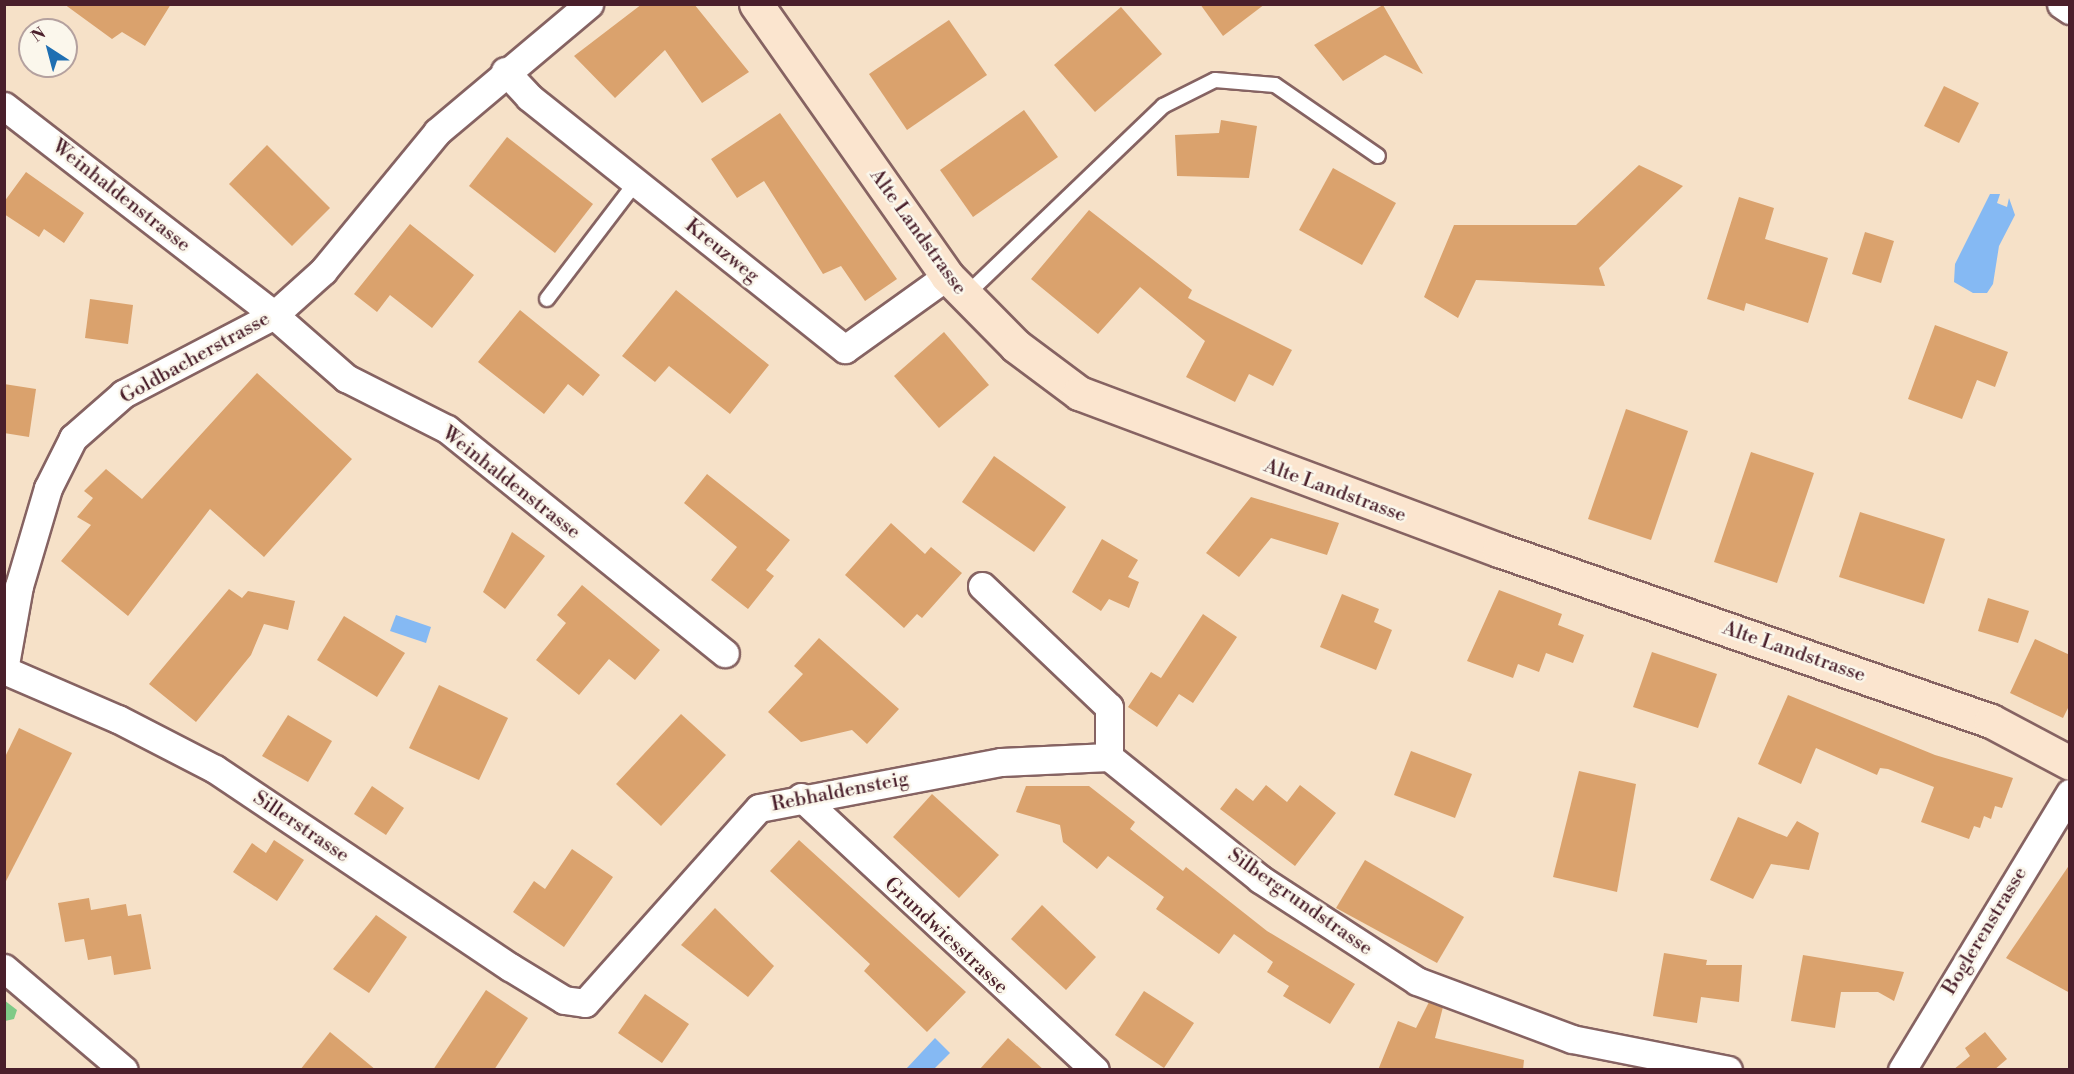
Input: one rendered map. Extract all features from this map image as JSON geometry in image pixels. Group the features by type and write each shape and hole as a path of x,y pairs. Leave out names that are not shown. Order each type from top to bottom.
{"main road":[{"name":"Alte Landstrasse","path":"756,4 956,286 1079,393 1156,426 1991,721 2070,763"}],"street":[{"name":"Goldbacherstrasse","path":"4,670 19,585 48,488 73,438 123,394 274,315 323,271 437,132 506,71 588,4"},
{"path":"2061,4 2070,10"},
{"name":"Kreuzweg","path":"506,71 529,97 845,349 956,286"},
{"name":"Weinhaldenstrasse","path":"4,106 274,315 346,378 447,429 725,653"},
{"path":"982,586 1109,707 1109,757"},
{"name":"Sillerstrasse","path":"4,670 118,719 215,770 510,967 564,1000 585,1003"},
{"name":"Rebhaldensteig","path":"585,1003 759,808 801,797 1001,762 1109,757"},
{"name":"Silbergrundstrasse","path":"1109,757 1260,879 1417,981 1572,1039 1728,1070"},
{"name":"Boglerenstrasse","path":"1902,1070 2070,793"},
{"name":"Grundwiesstrasse","path":"801,797 1095,1070"},
{"path":"4,968 124,1070"}],"lane":[{"path":"956,286 1163,106 1215,81 1275,85 1378,156"},
{"path":"547,299 636,182"}],"green space":[{"path":"4,1000 17,1010 14,1019 5,1021"}],"water":[{"path":"1990,194 2000,194 1997,203 2007,207 2009,198 2015,215 1999,246 1993,284 1987,293 1973,293 1954,282 1955,264"},
{"path":"396,615 431,627 426,643 390,631"},
{"path":"935,1038 950,1053 934,1069 906,1069"}],"building":[{"path":"64,4 171,4 145,46 122,32 112,39"},
{"path":"642,4 694,4 749,72 702,103 665,50 615,98 574,56"},
{"path":"1200,4 1265,4 1223,36"},
{"path":"1383,5 1423,74 1385,55 1343,81 1314,45"},
{"path":"1121,7 1162,54 1095,112 1054,65"},
{"path":"949,20 987,75 907,130 869,74"},
{"path":"1944,86 1979,103 1959,143 1924,126"},
{"path":"1024,110 1058,157 973,217 940,170"},
{"path":"780,113 897,279 865,301 841,266 823,274 764,181 737,198 711,159"},
{"path":"1221,120 1257,126 1249,178 1177,176 1175,135 1219,133"},
{"path":"507,137 593,204 555,253 469,186"},
{"path":"267,145 330,208 292,246 229,184"},
{"path":"1639,165 1683,186 1599,268 1605,286 1476,280 1458,318 1424,297 1454,225 1576,225"},
{"path":"1333,168 1396,203 1362,265 1299,230"},
{"path":"26,172 84,213 64,243 44,229 39,237 4,214 4,202"},
{"path":"1739,197 1774,208 1765,239 1828,258 1808,323 1746,303 1744,311 1707,299"},
{"path":"1089,210 1192,290 1188,298 1292,350 1273,386 1249,374 1235,402 1186,377 1205,341 1140,287 1098,334 1031,279"},
{"path":"410,224 474,275 432,328 390,295 377,312 354,294"},
{"path":"1865,232 1894,241 1881,283 1852,274"},
{"path":"676,290 769,365 730,414 669,366 655,382 622,356"},
{"path":"90,299 133,305 128,344 85,338"},
{"path":"520,310 600,375 583,396 568,384 544,414 478,362"},
{"path":"1935,325 2008,352 1995,387 1977,380 1962,419 1908,399"},
{"path":"944,332 989,385 939,428 894,376"},
{"path":"257,373 352,459 264,557 210,509 128,616 61,561 91,525 77,517 93,498 84,491 106,469 142,499"},
{"path":"4,384 36,389 29,437 4,433"},
{"path":"1626,409 1688,431 1651,540 1588,519"},
{"path":"1751,452 1814,473 1777,583 1714,562"},
{"path":"994,456 1066,507 1034,552 962,502"},
{"path":"707,474 790,540 766,570 774,576 748,609 711,580 737,547 684,503"},
{"path":"1251,497 1339,523 1327,555 1271,538 1239,577 1206,553"},
{"path":"1860,512 1945,539 1924,604 1839,577"},
{"path":"891,523 925,554 931,547 962,573 922,618 917,614 904,628 845,575"},
{"path":"512,532 545,556 505,609 483,592"},
{"path":"1102,539 1138,560 1128,577 1139,582 1129,608 1109,599 1101,611 1072,592"},
{"path":"582,585 660,650 635,680 609,659 579,695 536,660 566,623 557,615"},
{"path":"229,589 242,598 248,591 295,601 288,630 264,624 251,655 196,722 149,684"},
{"path":"1499,590 1562,614 1558,625 1584,635 1573,663 1546,653 1539,672 1518,664 1513,678 1467,661"},
{"path":"1342,594 1379,609 1374,622 1392,630 1376,670 1320,647"},
{"path":"1988,598 2029,611 2018,643 1978,631"},
{"path":"1203,614 1237,637 1193,703 1179,694 1157,727 1128,707 1151,672 1161,678"},
{"path":"344,616 405,653 377,697 317,660"},
{"path":"819,638 899,709 867,744 852,730 801,742 768,712 803,674 794,666"},
{"path":"2035,639 2070,655 2070,704 2063,718 2010,693"},
{"path":"1652,652 1717,674 1698,728 1633,707"},
{"path":"439,685 508,718 479,780 409,748"},
{"path":"1788,695 1935,755 2013,778 2002,808 1995,806 1991,819 1984,816 1980,828 1974,826 1969,839 1921,822 1934,787 1888,769 1880,768 1877,775 1816,748 1801,784 1758,764"},
{"path":"681,714 726,755 661,826 616,784"},
{"path":"288,715 332,741 308,782 262,756"},
{"path":"19,728 72,753 4,885 4,759"},
{"path":"1411,751 1472,774 1455,818 1394,795"},
{"path":"1579,771 1636,784 1617,892 1553,877"},
{"path":"1266,785 1287,802 1300,785 1336,813 1295,866 1220,809 1236,788 1253,801"},
{"path":"372,786 404,808 386,835 354,814"},
{"path":"1026,786 1089,786 1135,822 1130,829 1183,871 1186,867 1267,931 1355,984 1330,1024 1283,996 1289,986 1267,972 1273,962 1234,934 1219,954 1156,909 1164,897 1108,856 1097,869 1063,842 1060,825 1016,812"},
{"path":"932,794 999,855 959,898 893,837"},
{"path":"1738,817 1787,837 1797,821 1819,833 1809,870 1771,864 1753,899 1710,880"},
{"path":"274,840 304,860 277,901 233,872 252,843 266,853"},
{"path":"799,840 966,992 927,1032 864,971 870,964 770,871"},
{"path":"572,849 613,877 564,947 513,912 534,881 545,889"},
{"path":"1365,860 1464,917 1437,963 1336,908"},
{"path":"2070,864 2070,993 2006,958"},
{"path":"89,898 91,910 126,904 128,916 141,914 151,969 114,975 111,956 88,960 84,939 65,942 58,903"},
{"path":"1042,905 1096,957 1066,990 1011,939"},
{"path":"715,908 774,966 748,997 681,945"},
{"path":"376,915 407,937 369,993 333,969"},
{"path":"1664,953 1707,960 1706,965 1742,965 1739,1002 1701,997 1697,1023 1653,1016"},
{"path":"1803,955 1904,972 1894,1001 1878,992 1841,992 1835,1028 1791,1021"},
{"path":"486,990 528,1018 494,1070 433,1070"},
{"path":"1144,991 1194,1023 1164,1068 1115,1035"},
{"path":"645,994 689,1024 662,1063 618,1033"},
{"path":"1429,1002 1443,1007 1435,1038 1524,1060 1523,1070 1378,1070 1398,1021 1416,1028"},
{"path":"330,1032 376,1070 300,1070"},
{"path":"1985,1032 2007,1059 1994,1070 1953,1070 1970,1056 1965,1048"},
{"path":"1008,1038 1044,1070 979,1070"}]}
